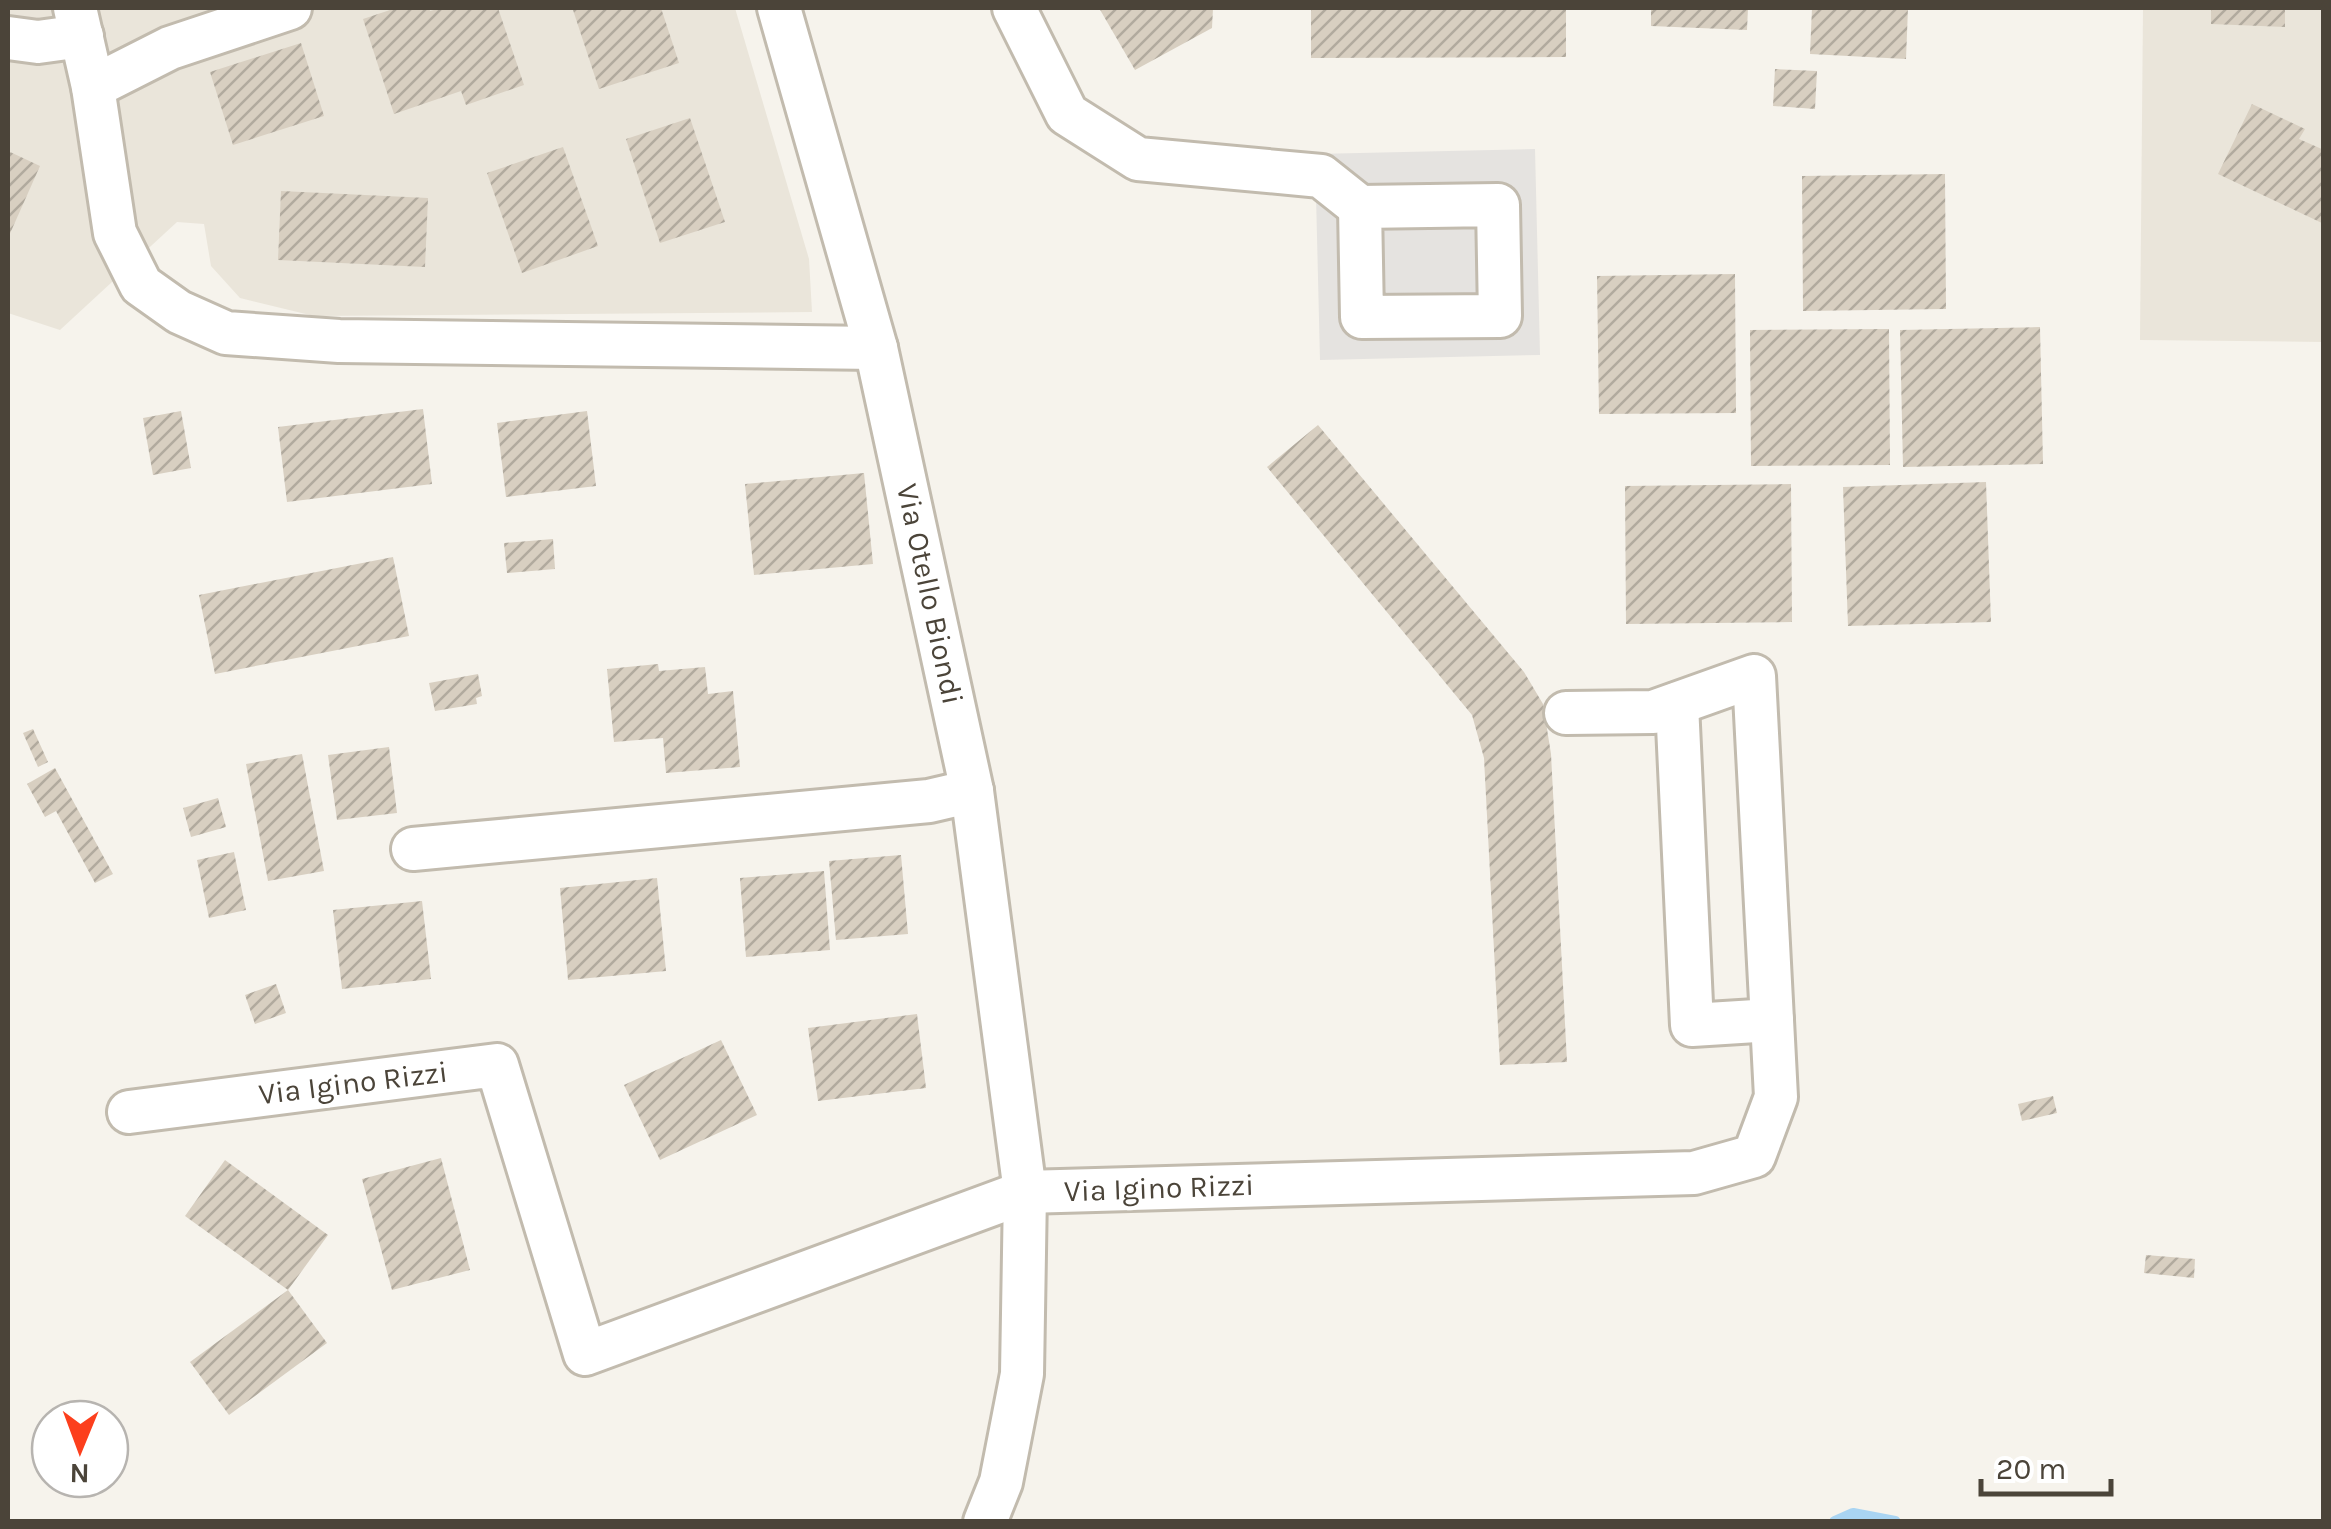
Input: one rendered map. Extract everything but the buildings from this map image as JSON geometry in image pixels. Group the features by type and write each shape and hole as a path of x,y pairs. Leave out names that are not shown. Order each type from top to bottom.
{"street":[{"path":"93,87 170,48 290,8"},
{"name":"Via Otello Biondi","path":"778,8 876,348 972,791 1025,1192 1022,1374 1001,1482 985,1522"},
{"path":"1014,8 1067,114 1138,159 1321,176 1360,206"},
{"path":"8,38 38,42 79,22 93,87 114,234 141,285 179,312 226,334 339,341 876,348"},
{"name":"Via Igino Rizzi","path":"129,1112 498,1065 585,1354 1025,1192 1694,1173 1754,1156 1776,1097 1754,676 1654,712 1566,713"},
{"path":"1677,704 1692,1025 1772,1020"},
{"path":"413,849 929,801 972,791"}],"shaded area":[{"path":"8,8 735,8 809,259 812,312 314,316 240,298 211,266 204,224 177,222 60,330 8,313"},
{"path":"2143,8 2323,8 2323,342 2140,340"},
{"path":"1535,149 1540,355 1320,360 1315,154"}],"waterway":[{"path":"1835,1522 1853,1514 1895,1522"}]}
